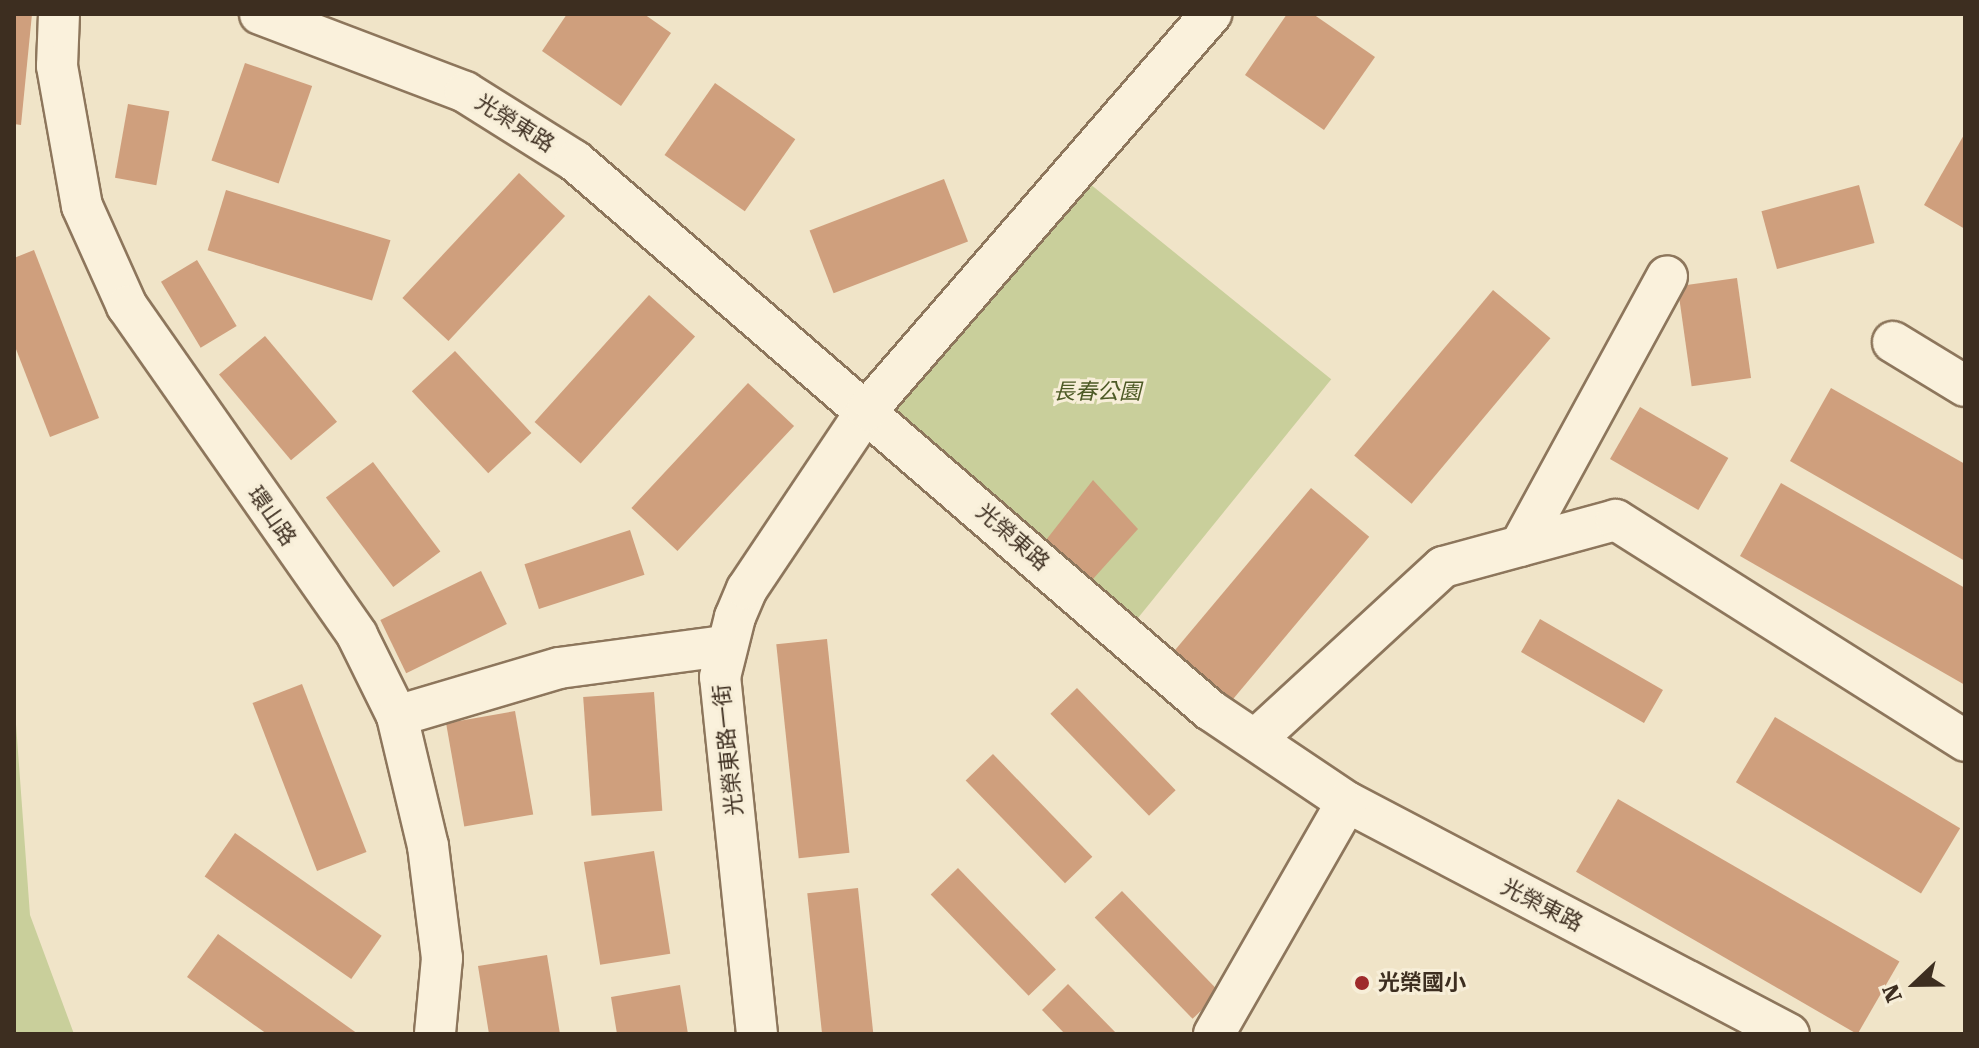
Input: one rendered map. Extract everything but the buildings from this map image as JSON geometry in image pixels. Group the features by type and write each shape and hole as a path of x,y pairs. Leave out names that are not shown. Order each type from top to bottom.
{"street":[{"name":"環山路","path":"59,14 57,66 82,206 127,306 357,635 397,716 428,846 442,958 435,1034"},
{"name":"光榮東路","path":"260,14 465,92 575,161 867,410 1210,710 1347,802 1789,1034"},
{"name":"光榮東路一街","path":"757,1034 720,677 724,646 747,589 867,410 1211,14"},
{"path":"1520,546 1667,276"},
{"path":"1893,342 1965,386"},
{"path":"1256,739 1443,567 1616,520 1965,741"},
{"path":"397,716 559,668 724,646"},
{"path":"1214,1034 1347,802"}],"green space":[{"name":"長春公園","path":"1074,171 1331,379 1136,620 879,412"},
{"path":"14,697 30,915 74,1034 14,1034"}],"place":[{"name":"光榮國小","path":"1362,983"}]}
